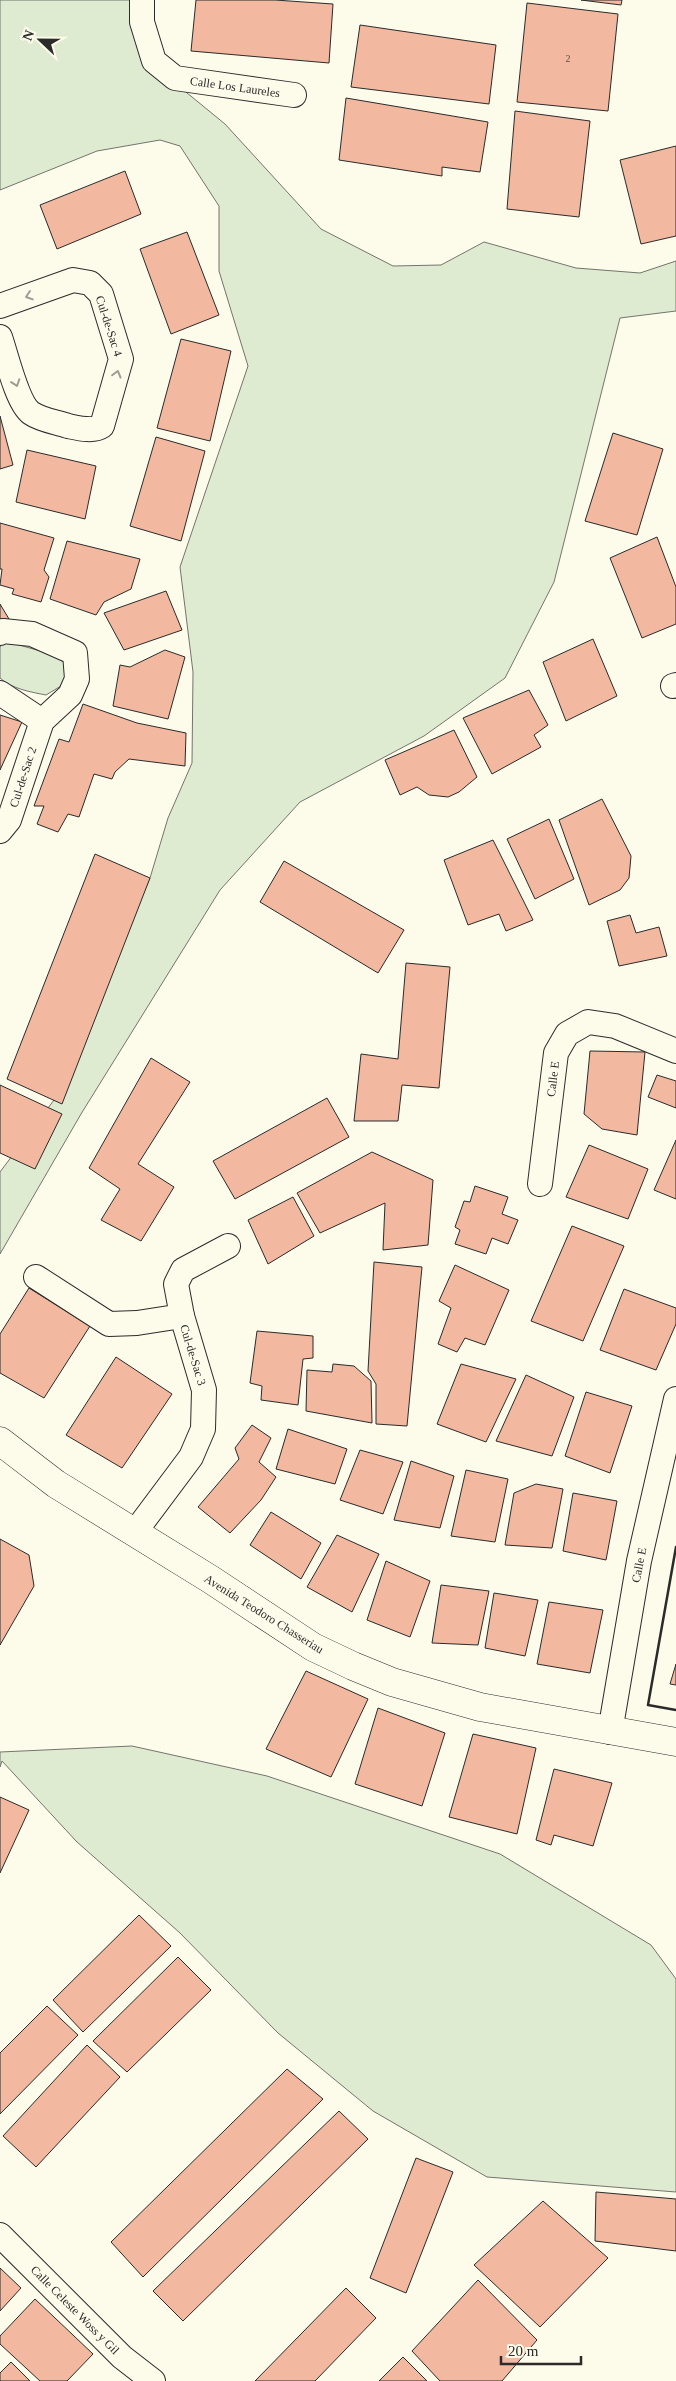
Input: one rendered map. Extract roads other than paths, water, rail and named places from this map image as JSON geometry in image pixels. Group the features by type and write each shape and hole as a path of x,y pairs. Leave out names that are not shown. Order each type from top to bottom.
{"street":[{"name":"Calle Los Laureles","path":"142,0 142,22 154,61 175,78 294,95"},
{"name":"Cul-de-Sac 4","path":"0,306 73,280 90,283 101,294 121,359 102,426 96,430 72,427 41,418 29,412 22,401 0,337"},
{"name":"Cul-de-Sac 2","path":"0,633 3,631 32,634 75,653 77,679 70,695 42,721 9,820 0,831"},
{"path":"0,693 42,721"},
{"name":"Calle E","path":"540,1184 556,1053 567,1034 588,1022 615,1026 676,1051"},
{"name":"Cul-de-Sac 3","path":"135,1532 192,1457 203,1429 204,1390 182,1316 176,1284 183,1270 228,1246"},
{"path":"36,1277 109,1324 137,1323 182,1316"},
{"name":"Calle E","path":"610,1732 639,1562 676,1399"},
{"name":"Avenida Teodoro Chasseriau","path":"0,1441 56,1484 135,1532 313,1647 361,1669 436,1696 610,1732 676,1742"},
{"name":"Calle Celeste Woss y Gil","path":"0,2235 122,2357 153,2381"}]}
